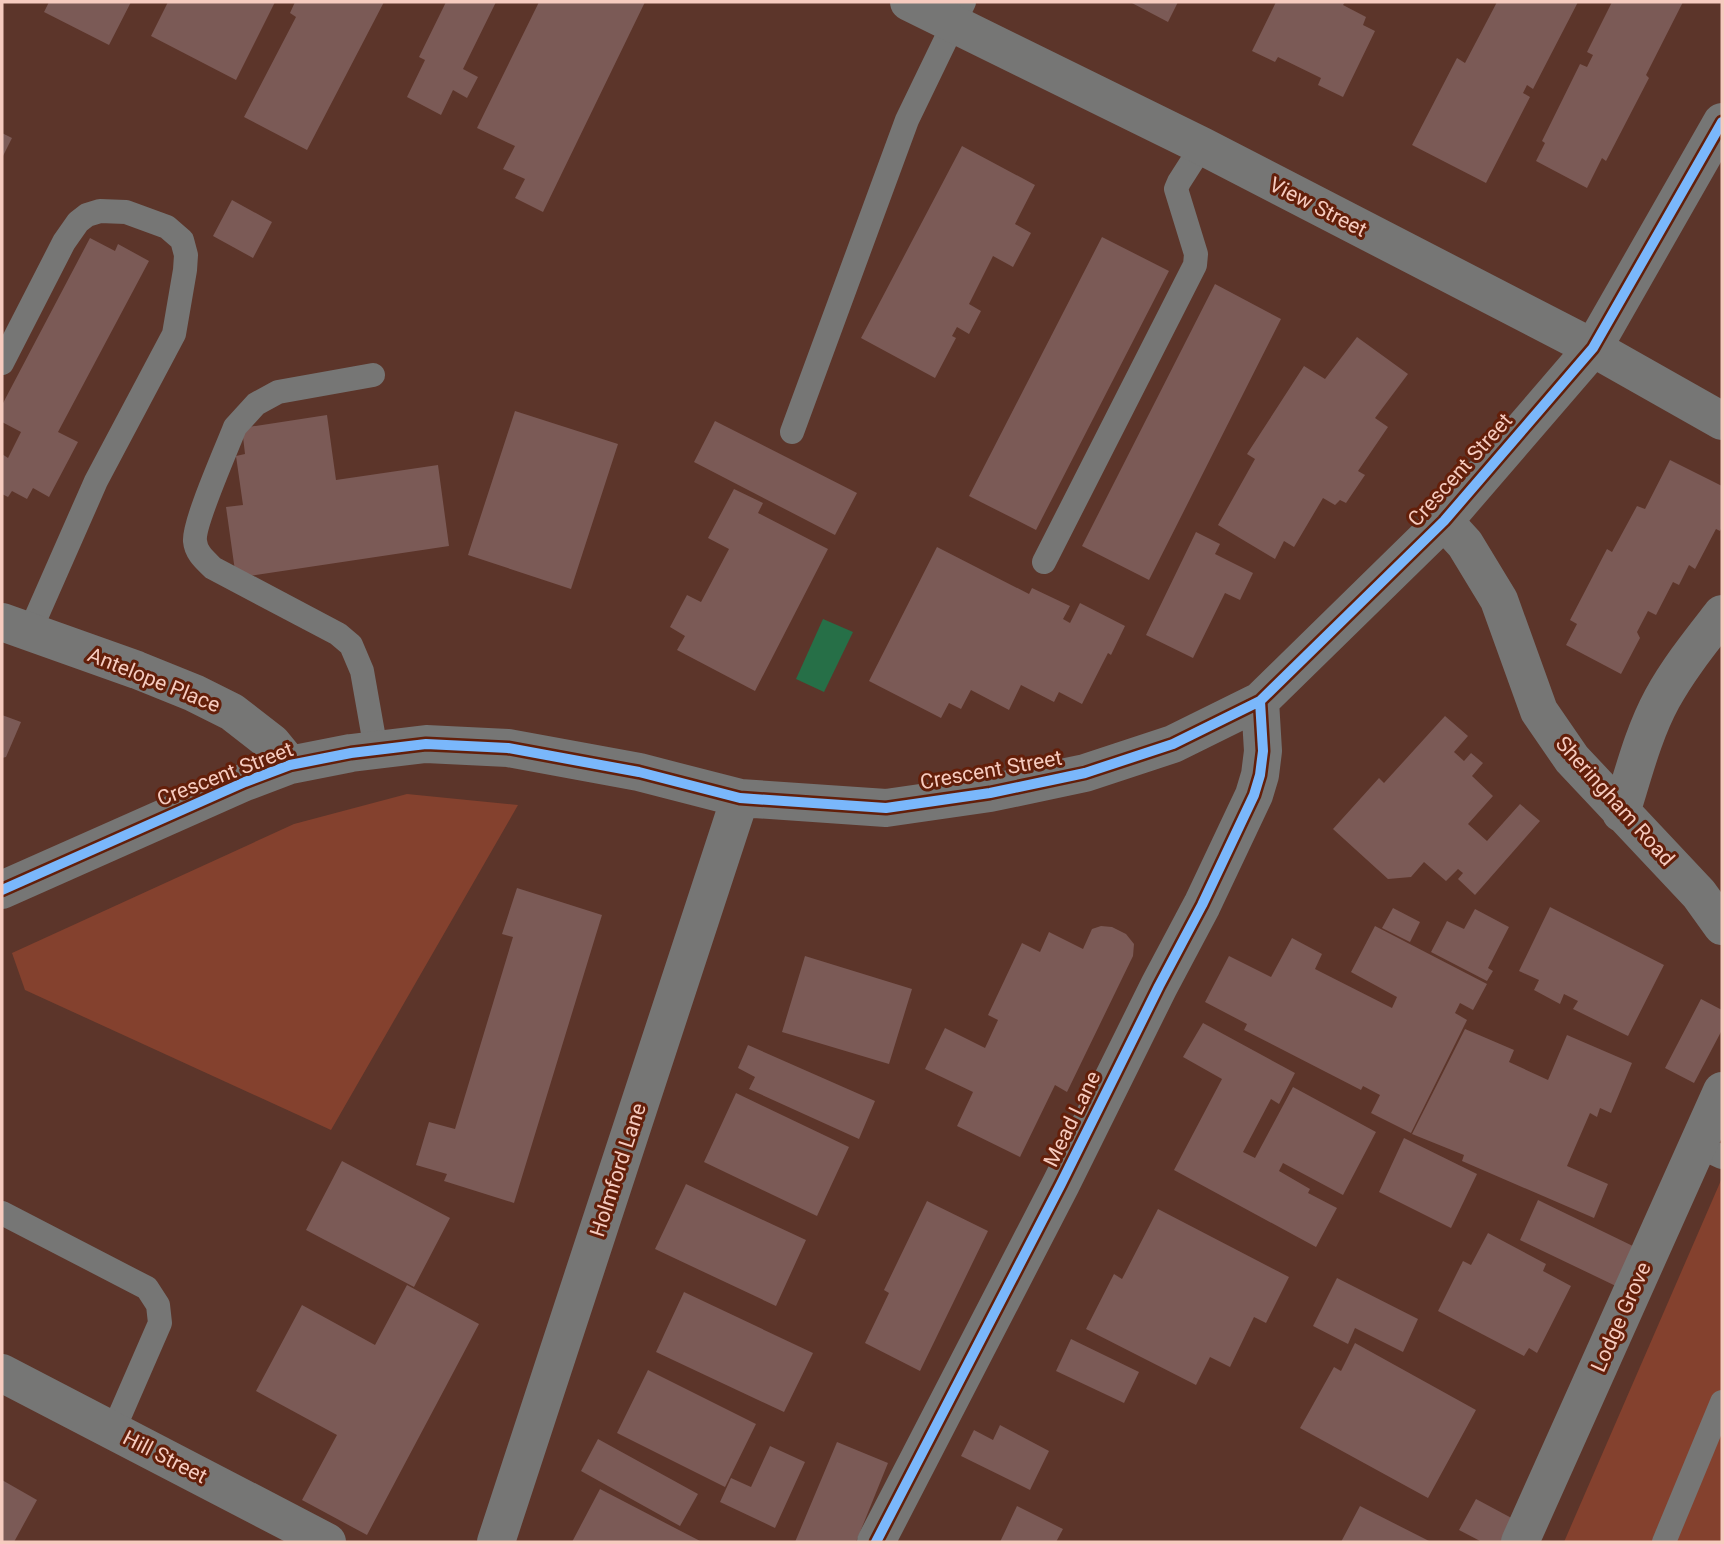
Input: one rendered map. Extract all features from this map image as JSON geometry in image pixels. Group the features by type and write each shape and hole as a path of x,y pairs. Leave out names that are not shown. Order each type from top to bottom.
{"street":[{"name":"View Street","path":"909,2 959,13 1202,146 1593,348 1722,421"},
{"name":"Crescent Street","path":"2,890 289,765 376,750 426,744 508,748 639,772 740,799 886,808 990,793 1084,773 1174,744 1260,701 1444,521 1593,348 1722,122"},
{"name":"Sheringham Road","path":"1444,521 1465,544 1499,600 1539,711 1572,759 1699,894 1722,926"},
{"path":"1621,813 1640,753 1661,701 1685,662 1722,614"},
{"name":"Antelope Place","path":"16,626 149,675 232,712 272,743 289,765"},
{"name":"Mead Lane","path":"876,1542 1055,1197 1202,905 1254,795 1260,775 1262,751 1260,701"},
{"name":"Holmford Lane","path":"496,1542 740,799"},
{"name":"Lodge Grove","path":"1520,1542 1710,1151 1722,1091"},
{"name":"Hill Street","path":"2,1373 327,1542"}],"lane":[{"path":"792,432 908,120 959,13"},
{"path":"1044,562 1195,265 1196,254 1176,189 1202,146"},
{"path":"2,363 64,242 78,222 87,215 100,211 126,212 167,227 182,240 186,255 185,270 174,334 16,626"},
{"path":"373,375 278,392 256,404 244,415 235,427 199,521 195,540 199,554 213,568 338,634 351,645 362,671 376,750"},
{"path":"2,1213 147,1288 158,1305 160,1323 113,1431"},
{"path":"1664,1542 1722,1402"}],"shaded area":[{"path":"823,619 853,632 824,692 796,679"},
{"path":"407,794 518,805 331,1130 25,990 12,953 294,824"},
{"path":"1722,1178 1722,1542 1564,1542"}],"building":[{"path":"49,2 131,2 109,45 44,12"},
{"path":"168,2 275,2 236,80 151,36"},
{"path":"295,2 384,2 307,150 244,117 296,17 290,13"},
{"path":"446,2 496,2 463,69 478,77 467,98 453,90 441,115 407,97 425,60 419,57"},
{"path":"539,2 645,2 543,212 515,198 525,179 503,169 515,146 477,128"},
{"path":"1130,2 1178,2 1168,22"},
{"path":"1276,2 1345,2 1343,5 1366,17 1363,25 1375,31 1343,97 1318,85 1321,78 1278,57 1275,62 1252,51"},
{"path":"1497,2 1578,2 1533,89 1527,85 1523,93 1530,97 1486,183 1412,145 1457,58 1465,63"},
{"path":"1612,2 1683,2 1646,75 1649,78 1606,161 1602,158 1587,188 1536,161 1545,143 1542,141 1580,64 1587,67 1593,55 1587,52"},
{"path":"2,133 12,138 2,158"},
{"path":"962,146 1035,185 1015,224 1031,233 1013,267 993,256 969,304 981,311 969,334 957,327 952,336 956,338 935,378 861,338"},
{"path":"232,200 272,222 253,258 213,236"},
{"path":"1102,237 1169,271 1036,530 969,496"},
{"path":"90,238 115,251 118,244 149,261 58,432 78,442 49,497 33,488 27,499 12,491 8,497 2,494 2,454 8,458 21,432 2,422 2,405"},
{"path":"1215,284 1281,319 1149,580 1082,546"},
{"path":"1357,337 1408,374 1375,418 1388,427 1358,471 1365,475 1346,503 1340,500 1335,505 1323,498 1294,547 1284,541 1275,559 1218,525 1255,459 1247,454 1304,366 1325,379"},
{"path":"515,411 618,444 571,589 468,555"},
{"path":"327,415 336,480 438,465 449,546 236,578 226,507 243,505 236,456 245,454 242,428"},
{"path":"715,421 857,493 835,535 694,462"},
{"path":"1670,460 1722,486 1722,527 1720,531 1716,529 1695,569 1689,565 1679,585 1673,582 1656,615 1648,611 1637,632 1640,638 1621,674 1566,645 1577,624 1570,620 1607,549 1612,552 1637,506 1645,509"},
{"path":"734,489 763,503 758,513 828,549 755,691 677,650 685,636 670,627 687,595 701,602 729,549 708,538"},
{"path":"1196,532 1220,544 1215,554 1253,573 1240,600 1225,593 1193,658 1146,635"},
{"path":"937,547 1029,594 1032,588 1070,606 1063,619 1070,623 1080,603 1125,626 1082,704 1059,692 1054,702 1021,685 1009,710 971,690 961,709 949,703 941,718 869,681"},
{"path":"2,715 21,722 6,757 2,758"},
{"path":"1445,716 1468,736 1454,752 1464,761 1471,753 1483,763 1472,776 1493,796 1468,824 1487,841 1520,804 1540,821 1475,895 1458,879 1463,873 1458,869 1446,881 1424,862 1411,877 1388,879 1333,829 1379,778 1384,783"},
{"path":"517,888 602,915 514,1203 444,1181 447,1174 416,1165 429,1122 455,1129 513,937 502,934"},
{"path":"1550,907 1664,965 1628,1036 1573,1009 1578,1001 1564,994 1560,1004 1534,990 1539,980 1519,971"},
{"path":"1393,908 1420,922 1410,942 1382,928"},
{"path":"1475,909 1509,927 1488,968 1493,971 1487,981 1431,952 1447,921 1464,929"},
{"path":"1375,926 1487,984 1473,1010 1460,1003 1455,1013 1467,1020 1411,1133 1371,1113 1380,1095 1363,1086 1361,1090 1244,1030 1247,1024 1205,1002 1229,956 1271,977 1292,938 1322,954 1315,969 1392,1008 1397,997 1351,972"},
{"path":"1112,927 1126,934 1134,944 1133,956 1067,1092 1055,1085 1020,1157 957,1126 973,1092 925,1069 945,1028 985,1048 998,1020 988,1015 1022,943 1040,952 1049,932 1083,949 1092,929"},
{"path":"805,956 912,989 889,1064 782,1032"},
{"path":"1701,999 1722,1010 1722,1030 1694,1083 1665,1068"},
{"path":"1203,1023 1295,1073 1279,1104 1271,1099 1243,1152 1255,1158 1293,1087 1376,1132 1343,1195 1283,1163 1279,1171 1310,1189 1308,1193 1337,1208 1316,1247 1174,1170 1222,1079 1183,1057"},
{"path":"1465,1029 1514,1050 1509,1062 1548,1080 1567,1035 1632,1063 1611,1113 1600,1108 1597,1117 1590,1113 1567,1166 1608,1184 1594,1218 1462,1161 1464,1155 1412,1134"},
{"path":"748,1045 875,1101 859,1139 749,1089 755,1077 738,1068"},
{"path":"736,1093 849,1147 817,1216 704,1162"},
{"path":"1404,1138 1477,1174 1451,1228 1379,1192"},
{"path":"342,1161 450,1218 414,1287 306,1230"},
{"path":"686,1184 806,1240 776,1306 655,1249"},
{"path":"1538,1200 1639,1249 1620,1288 1520,1240"},
{"path":"927,1201 988,1231 920,1371 865,1343 889,1293 884,1290"},
{"path":"1158,1209 1289,1277 1266,1323 1254,1317 1230,1367 1210,1357 1196,1385 1086,1329 1114,1274 1122,1279"},
{"path":"1488,1233 1546,1264 1543,1271 1571,1286 1537,1353 1529,1348 1524,1356 1438,1311 1463,1261 1471,1265"},
{"path":"1337,1278 1418,1319 1403,1352 1355,1328 1348,1344 1313,1326"},
{"path":"407,1285 479,1324 367,1535 302,1500 337,1435 256,1391 302,1305 375,1345"},
{"path":"684,1292 813,1353 784,1412 656,1352"},
{"path":"1071,1339 1139,1372 1124,1403 1056,1371"},
{"path":"1355,1343 1476,1410 1428,1498 1300,1428 1334,1367 1341,1371"},
{"path":"648,1370 756,1424 725,1487 617,1433"},
{"path":"1000,1425 1049,1451 1030,1490 961,1456 974,1430 993,1440"},
{"path":"598,1439 698,1494 680,1526 581,1471"},
{"path":"837,1442 888,1463 856,1542 795,1542"},
{"path":"770,1446 805,1462 775,1528 720,1502 731,1478 751,1487"},
{"path":"2,1480 37,1500 14,1542 2,1542"},
{"path":"600,1489 675,1528 702,1542 572,1542"},
{"path":"1476,1499 1519,1522 1508,1542 1482,1542 1459,1530"},
{"path":"1017,1506 1063,1529 1056,1542 1000,1542"},
{"path":"1360,1506 1431,1542 1341,1542"}],"cycle path":[{"path":"2,890 245,782 290,765 351,753 426,744 508,748 639,772 740,798 886,808 990,793 1085,773 1173,744 1260,701 1444,521 1593,348 1722,122"},
{"path":"876,1542 1061,1184 1202,905 1254,795 1263,751 1260,701"}]}
